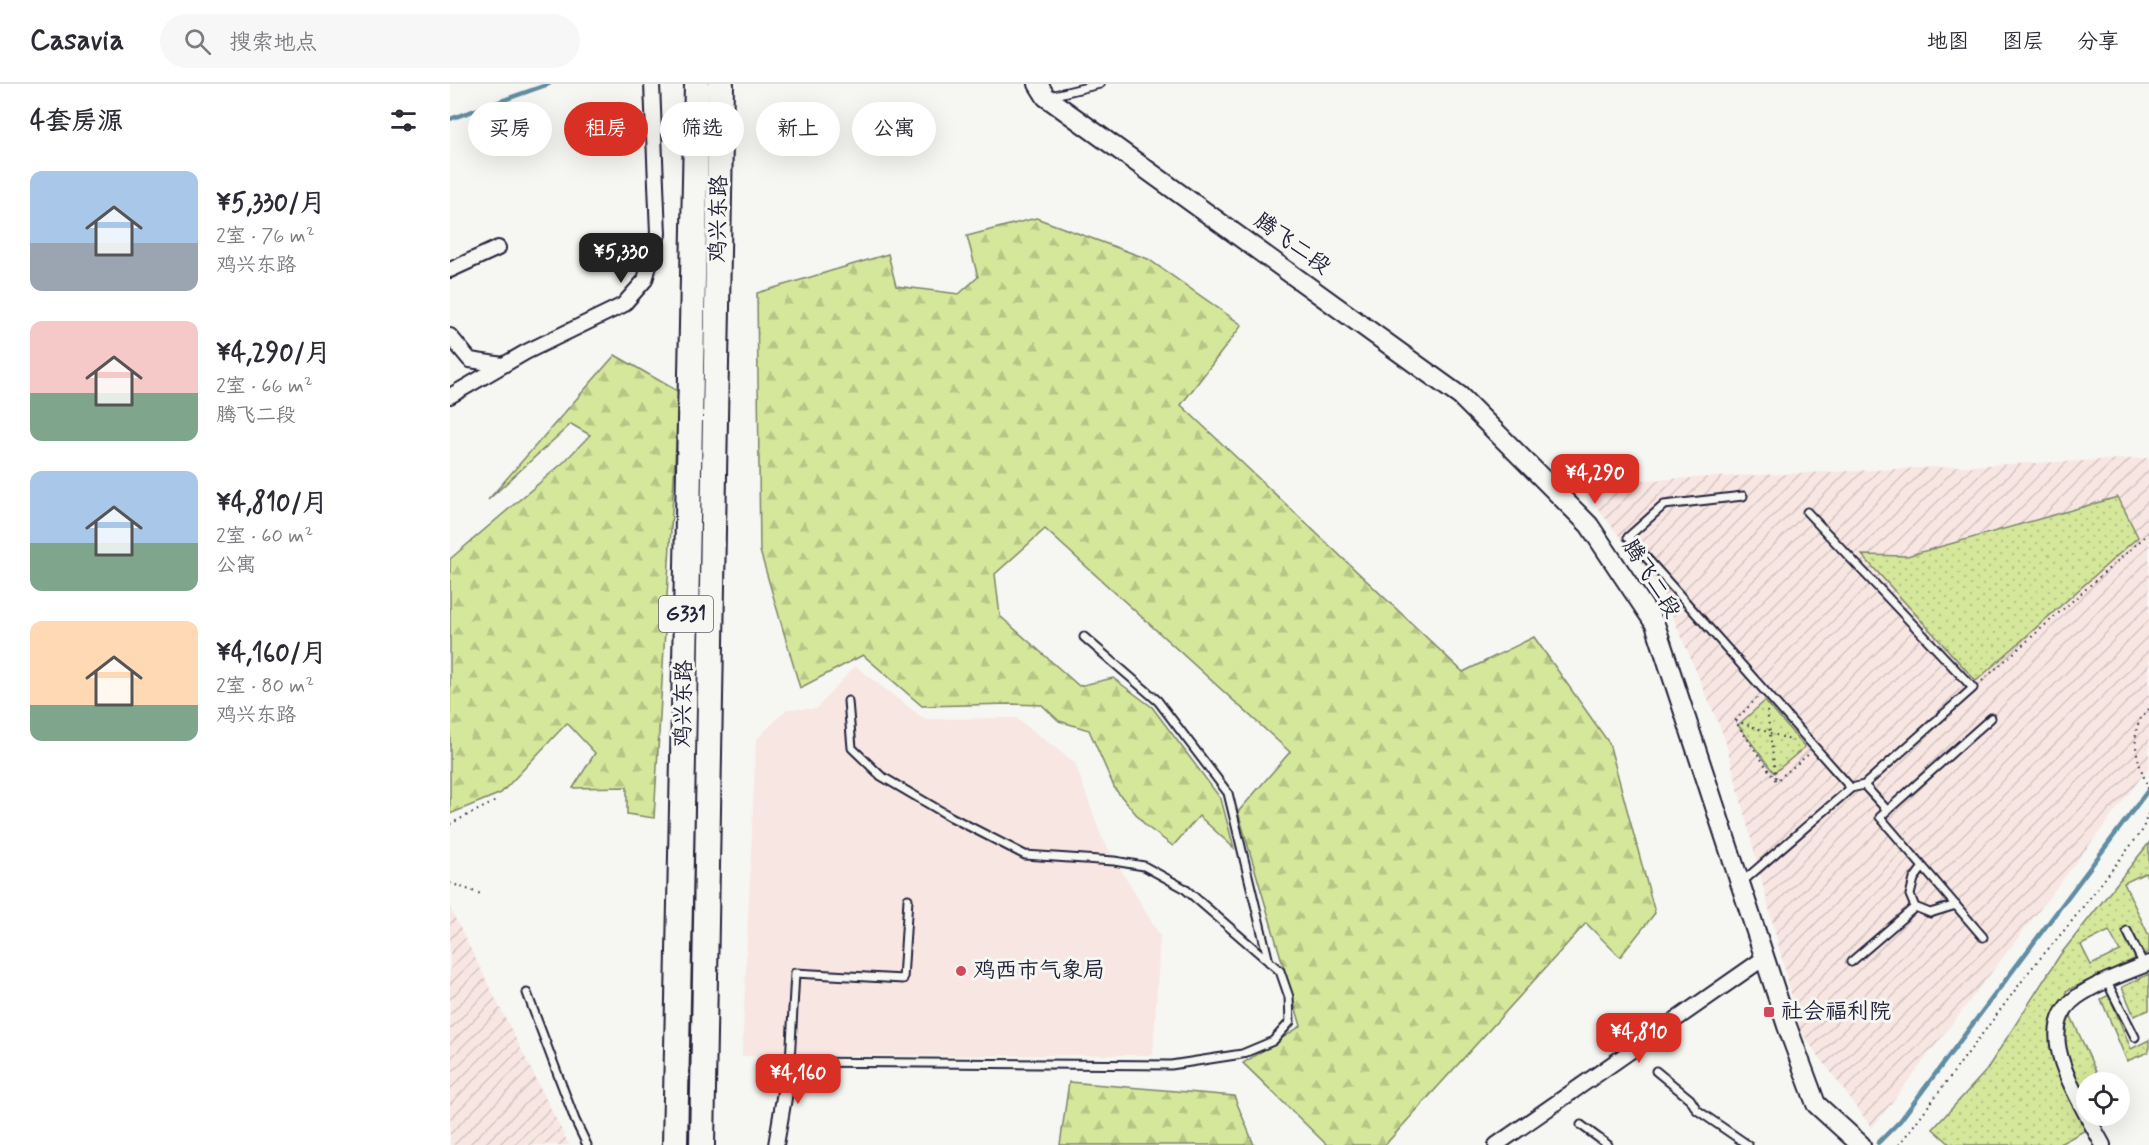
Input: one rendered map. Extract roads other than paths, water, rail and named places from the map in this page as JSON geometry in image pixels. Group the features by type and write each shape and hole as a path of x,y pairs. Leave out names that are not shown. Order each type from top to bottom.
{"highway":[{"name":"鸡兴东路","path":"675,1145 697,84"},
{"name":"鸡兴东路","path":"702,1145 721,84"}],"street":[{"path":"450,396 526,352 623,305 645,280 658,234 652,84"},
{"name":"腾飞二段","path":"1042,91 1460,396 1589,525 1655,624 1764,958 1816,1104 1856,1143"},
{"path":"450,270 498,248"},
{"path":"450,336 470,360 503,365"},
{"path":"1496,1145 1764,958"},
{"path":"2076,1094 2065,1073 2056,1039 2062,1013 2076,997 2146,964"},
{"path":"776,1145 790,1062"},
{"path":"2093,1126 2103,1145"}],"lane":[{"path":"1042,91 1100,84"},
{"path":"1743,496 1664,505 1629,537 1851,788"},
{"path":"1740,884 1851,788 1864,785 1973,688 1808,512"},
{"path":"1084,637 1158,701 1228,793 1269,962"},
{"path":"848,701 852,748 881,776 951,817 1025,855 1114,861 1144,866 1184,888 1280,971 1289,997 1290,1022 1273,1041 1242,1053 1171,1065 790,1062 795,973 903,979 908,899"},
{"path":"1983,937 1880,817 1991,718"},
{"path":"1864,785 1887,810"},
{"path":"1923,867 1914,879 1910,895 1915,907 1930,913 1956,905"},
{"path":"1851,962 1915,907"},
{"path":"2127,931 2146,964"},
{"path":"2107,981 2135,1037"},
{"path":"527,993 574,1120 587,1145"},
{"path":"1656,1071 1690,1099 1697,1110 1748,1145"},
{"path":"1581,1125 1608,1145"}],"waterway":[{"path":"450,119 549,84"},
{"path":"1878,1143 1900,1121 2149,789"}],"place":[{"name":"鸡西市气象局","path":"961,971"},
{"name":"社会福利院","path":"1769,1012"}]}
